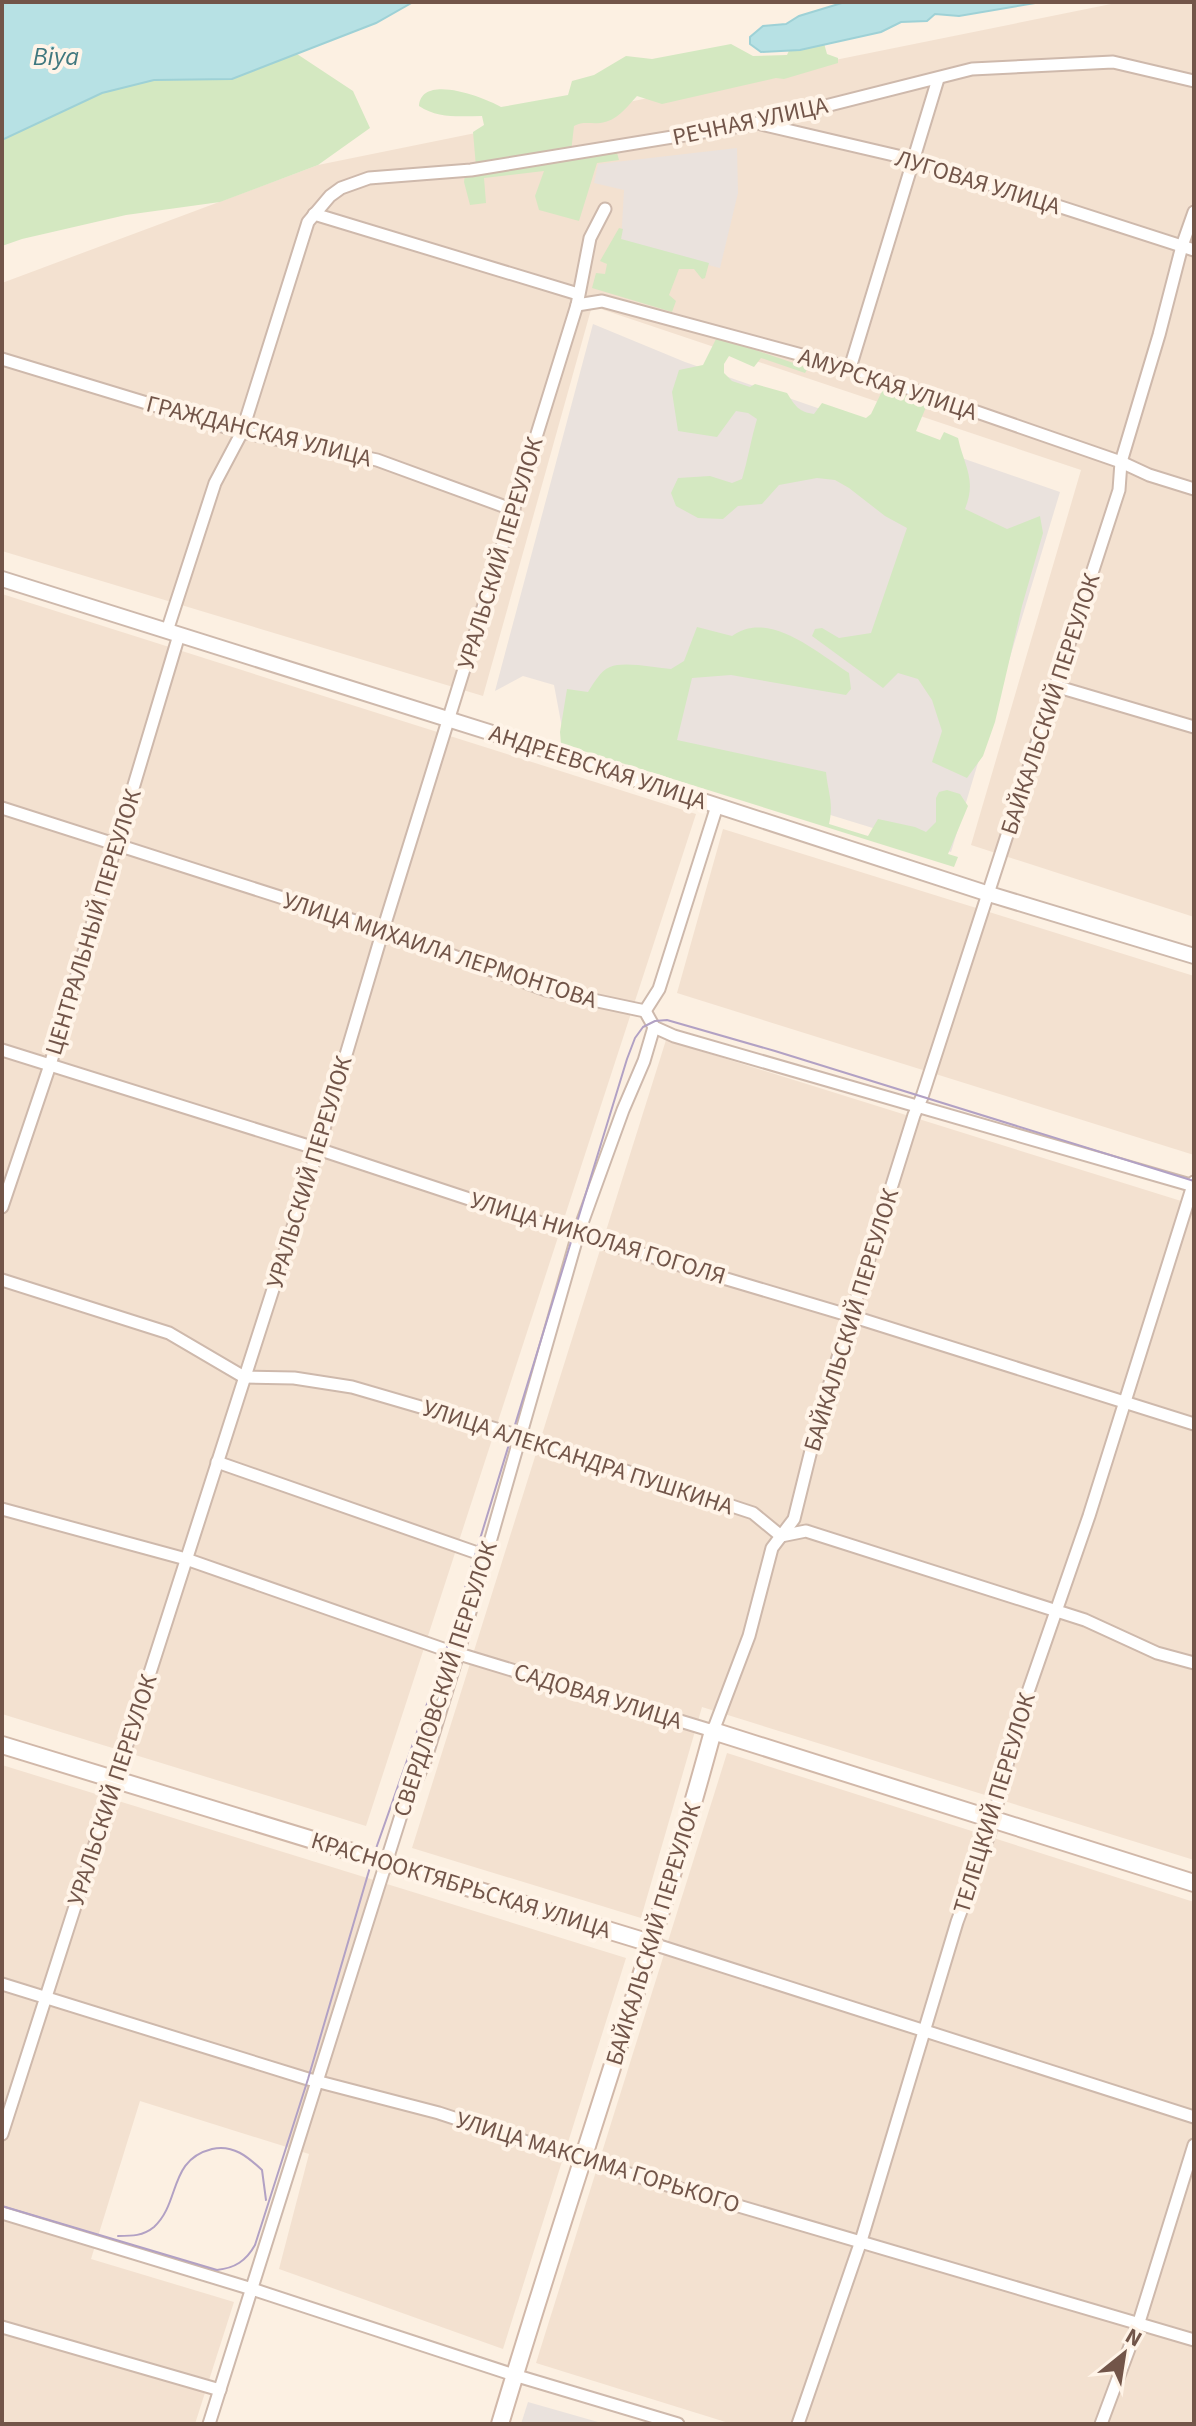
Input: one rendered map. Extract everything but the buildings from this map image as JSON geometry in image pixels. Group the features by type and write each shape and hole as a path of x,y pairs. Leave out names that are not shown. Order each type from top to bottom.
{"main road":[{"name":"САДОВАЯ УЛИЦА","path":"713,1731 1194,1883"},
{"name":"БАЙКАЛЬСКИЙ ПЕРЕУЛОК","path":"500,2424 684,1838 713,1731"},
{"name":"КРАСНООКТЯБРЬСКАЯ УЛИЦА","path":"2,1745 650,1943"}],"street":[{"name":"РЕЧНАЯ УЛИЦА","path":"314,214 341,188 369,178 471,170 758,123 972,69 1113,62 1194,81"},
{"path":"850,368 938,79"},
{"name":"ЛУГОВАЯ УЛИЦА","path":"758,123 915,160 1188,248"},
{"name":"УРАЛЬСКИЙ ПЕРЕУЛОК","path":"2,2134 318,1149 577,299 590,238 605,209"},
{"name":"БАЙКАЛЬСКИЙ ПЕРЕУЛОК","path":"713,1731 749,1636 772,1548 794,1519 819,1418 851,1316 1119,490 1121,462 1188,248 1194,212"},
{"name":"АМУРСКАЯ УЛИЦА","path":"314,214 577,299 602,301 850,368 1194,489"},
{"name":"ЦЕНТРАЛЬНЫЙ ПЕРЕУЛОК","path":"2,1207 50,1065 117,845 215,483 242,432 308,222 314,214"},
{"name":"ГРАЖДАНСКАЯ УЛИЦА","path":"2,359 242,432 377,460 514,510"},
{"name":"АНДРЕЕВСКАЯ УЛИЦА","path":"2,579 989,894 1194,956"},
{"path":"1055,686 1194,727"},
{"path":"717,806 659,989 645,1011 654,1027 674,1036 1194,1185"},
{"name":"УЛИЦА МИХАИЛА ЛЕРМОНТОВА","path":"2,808 383,930 546,990 645,1011"},
{"name":"СВЕРДЛОВСКИЙ ПЕРЕУЛОК","path":"209,2424 402,1812 425,1761 578,1234 654,1027"},
{"name":"УЛИЦА НИКОЛАЯ ГОГОЛЯ","path":"2,1050 578,1234 1194,1424"},
{"name":"ТЕЛЕЦКИЙ ПЕРЕУЛОК","path":"798,2424 861,2241 957,1922 993,1818 1019,1718 1194,1185"},
{"name":"УЛИЦА АЛЕКСАНДРА ПУШКИНА","path":"2,1280 169,1333 244,1377 294,1378 352,1387 520,1436 753,1513 781,1536"},
{"path":"217,1462 486,1556"},
{"name":"САДОВАЯ УЛИЦА","path":"2,1509 186,1559 458,1654 713,1731"},
{"path":"781,1536 806,1531 1085,1620 1167,1657 1194,1663"},
{"name":"КРАСНООКТЯБРЬСКАЯ УЛИЦА","path":"650,1943 1194,2117"},
{"name":"УЛИЦА МАКСИМА ГОРЬКОГО","path":"2,1984 317,2082 439,2113 582,2160 1194,2340"},
{"path":"1101,2424 1139,2322 1194,2145"},
{"path":"2,2213 678,2424"},
{"path":"2,2327 220,2390"}],"shaded area":[{"path":"1121,2 1194,2 1194,917 971,845 1081,470 592,306 483,696 2,551 2,283 318,165"},
{"path":"737,148 738,193 720,268 621,243 624,190 594,183 598,164"},
{"path":"593,324 685,362 1060,492 951,852 563,733 554,685 523,676 495,691"},
{"path":"2,594 696,814 366,1826 2,1714"},
{"path":"723,829 1194,976 1194,1155 677,993"},
{"path":"666,1040 1194,1205 1194,1860 702,1707 641,1918 412,1848"},
{"path":"727,1753 1194,1902 1194,2424 732,2424 536,2363"},
{"path":"2,1765 626,1958 503,2349 279,2269 309,2154 140,2101 91,2259 234,2302 195,2424 2,2424"},
{"path":"528,2402 605,2424 521,2424"}],"green space":[{"path":"797,33 822,36 827,54 838,58 838,63 784,79 776,78 662,104 637,96 611,120 574,126 571,152 476,167 473,132 484,125 482,116 442,115 419,106 422,96 441,89 468,94 501,107 568,95 572,81 594,75 626,56 652,59 731,44 753,56 787,55"},
{"path":"297,54 353,91 370,128 318,165 220,202 126,215 2,246 2,140 102,93 154,80 232,79"},
{"path":"616,149 619,160 597,163 579,221 539,210 535,196 544,171 484,178 486,203 470,205 465,174"},
{"path":"619,228 623,229 621,239 709,263 705,278 702,279 694,269 679,269 669,295 676,301 672,312 592,288 596,273 605,274 607,264 600,261"},
{"path":"717,337 808,368 805,373 761,358 754,367 729,356 724,364 724,373 732,381 787,393 805,412 814,414 822,403 866,418 884,387 929,400 916,431 940,440 944,432 958,438 970,481 965,509 1007,529 1040,516 1043,533 995,722 983,756 967,778 932,762 942,731 932,700 918,679 898,673 883,688 812,636 815,629 822,628 839,638 871,633 907,528 835,480 817,478 779,485 762,504 738,506 723,519 698,518 676,506 671,493 678,478 710,476 732,483 742,479 757,419 748,413 736,411 717,437 678,431 672,392 679,370 703,365"},
{"path":"697,627 732,636 746,629 761,628 792,637 849,673 851,689 846,695 731,675 692,678 677,740 826,772 831,804 829,824 868,836 878,819 926,832 936,822 939,792 947,790 960,794 968,806 948,854 958,857 954,867 561,744 567,689 588,692 603,671 616,665 671,669 684,661"}],"water":[{"name":"Biya","path":"2,2 413,2 376,23 232,79 154,80 102,93 2,140"},
{"path":"845,2 1041,2 959,16 935,14 927,21 901,22 881,32 800,50 761,52 750,44 750,37 763,26 786,24 799,16"}],"tram line":[{"path":"2,2206 217,2270 239,2263 255,2245 308,2079 373,1857 446,1650 627,1059 643,1027 667,1020 1194,1181"},
{"path":"118,2236 133,2236 154,2227 168,2206 188,2162 212,2149 233,2150 246,2156 262,2170 266,2200"}]}
